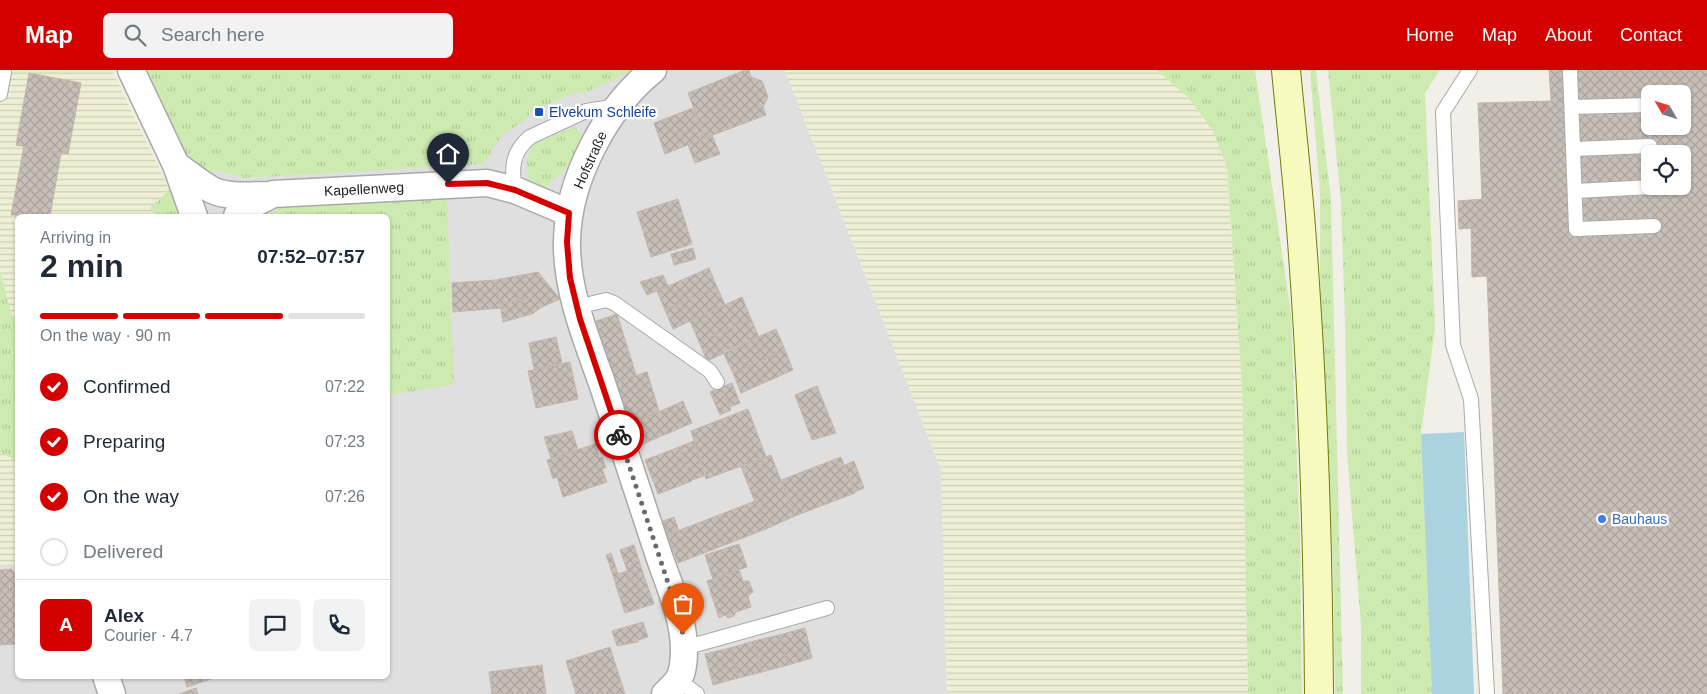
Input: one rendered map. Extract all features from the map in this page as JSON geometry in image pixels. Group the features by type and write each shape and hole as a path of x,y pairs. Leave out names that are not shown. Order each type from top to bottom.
{"main road":[{"path":"1286,70 1301,227 1307,325 1318,600 1319,694"}],"street":[{"name":"Kapellenweg","path":"131,70 176,165 193,214"},
{"name":"Hofstraße","path":"653,70 641,80 619,106 598,137 589,155 569,213 568,265 577,308 678,613 684,648 680,689"},
{"name":"Kapellenweg","path":"176,165 212,190 235,195 487,183 515,190 569,213"},
{"name":"Kapellenweg","path":"240,214 273,194"},
{"path":"107,679 112,694"}],"lane":[{"path":"1470,70 1443,112 1453,345 1471,399 1487,694"},
{"path":"1570,70 1576,229 1654,226"},
{"path":"0,94 3,71"},
{"path":"1572,108 1641,105"},
{"path":"515,190 512,173 515,158 523,143 530,137 586,111 619,106"},
{"path":"1573,149 1641,146"},
{"path":"1575,190 1641,187"},
{"path":"577,308 606,300 614,303 710,371 717,382"},
{"path":"684,648 827,608"}],"shaded area":[{"path":"531,70 785,70 941,470 947,694 0,694 0,565 15,564 15,679 390,679 390,214 183,214 214,170 244,178 286,175"}],"green space":[{"path":"0,70 112,70 181,214 15,214 15,564 0,565"},
{"path":"143,70 634,70 585,93 576,92 530,112 527,119 502,135 484,164 244,178 214,170 209,177 185,155"},
{"path":"785,70 1169,70 1212,129 1227,167 1242,386 1248,694 947,694 941,470"},
{"path":"1156,70 1255,70 1291,313 1300,536 1302,694 1248,694 1242,386 1227,167 1212,129 1187,96"},
{"path":"1310,70 1316,70 1331,200 1343,694 1335,694 1333,572 1320,284 1320,193"},
{"path":"1328,70 1440,70 1425,93 1435,328 1421,434 1432,694 1361,694 1361,626 1347,453 1341,203"},
{"path":"575,127 586,138 574,159 559,176 550,181 546,191 535,187 531,183 527,172 527,159 531,148 543,139"},
{"path":"170,189 181,214 154,214 150,208"},
{"path":"447,195 454,384 390,396 390,214 265,214 287,205"},
{"path":"0,271 12,316 15,319 15,460 0,452"}],"water":[{"path":"1464,432 1474,694 1432,694 1421,434"}],"building":[{"path":"749,70 751,77 762,81 768,97 763,107 766,115 705,138 688,93"},
{"name":"Bauhaus","path":"1549,70 1707,70 1707,694 1503,694 1487,276 1472,277 1471,228 1459,229 1458,201 1482,199 1478,103 1551,101"},
{"path":"29,73 81,83 68,154 16,145"},
{"path":"693,108 705,138 665,154 654,123"},
{"path":"712,135 720,154 695,163 688,145"},
{"path":"24,146 61,153 50,214 11,215"},
{"path":"678,199 692,244 651,257 637,212"},
{"path":"693,248 696,259 674,265 671,254"},
{"path":"709,268 717,287 665,310 657,291"},
{"path":"538,272 560,299 542,307 536,297 500,304 495,280"},
{"path":"663,275 668,286 647,295 640,282"},
{"path":"495,280 501,308 453,312 452,283"},
{"path":"717,287 725,305 673,329 665,310"},
{"path":"536,297 542,307 532,314 503,322 500,304"},
{"path":"742,297 751,319 699,342 690,321"},
{"path":"617,314 633,365 612,371 596,321"},
{"path":"751,319 759,337 707,361 699,342"},
{"path":"776,329 785,350 733,373 723,352"},
{"path":"556,337 562,363 534,369 529,343"},
{"path":"785,350 793,370 741,393 733,373"},
{"path":"570,362 578,399 536,408 528,371"},
{"path":"633,365 636,375 615,382 612,371"},
{"path":"647,372 659,411 629,425 615,382"},
{"path":"732,383 740,403 730,407 721,387"},
{"path":"817,386 836,433 812,440 795,395"},
{"path":"721,387 731,410 720,415 710,392"},
{"path":"683,401 692,423 636,447 629,425"},
{"path":"748,409 766,457 706,479 691,431"},
{"path":"572,431 578,450 551,458 544,437"},
{"path":"694,441 706,475 692,480 679,447"},
{"path":"595,444 599,458 602,457 606,468 602,469 607,482 563,497 557,477 553,479 547,460"},
{"path":"679,447 692,481 658,494 645,460"},
{"path":"771,455 795,516 766,529 741,467"},
{"path":"841,457 855,493 795,516 781,480"},
{"path":"854,461 864,488 855,492 845,465"},
{"path":"755,501 766,529 678,563 667,535"},
{"path":"674,517 679,531 667,535 663,521"},
{"path":"739,544 747,567 713,579 705,555"},
{"path":"634,545 644,576 631,581 620,550"},
{"path":"611,553 619,577 614,578 606,555"},
{"path":"12,569 15,575 15,591 0,593 0,570"},
{"path":"739,570 743,581 749,581 753,592 748,596 751,607 736,612 734,616 728,618 725,615 719,618 707,581"},
{"path":"627,571 631,581 616,586 614,578 619,577 618,574"},
{"path":"644,576 654,604 625,613 616,586"},
{"path":"15,591 15,644 0,645 0,593"},
{"path":"643,622 648,637 638,640 638,642 617,646 612,631"},
{"path":"805,628 812,658 788,665 779,635"},
{"path":"779,635 788,665 762,672 754,641"},
{"path":"754,641 762,672 738,678 730,648"},
{"path":"610,647 625,694 576,694 566,661"},
{"path":"730,648 738,678 713,685 705,654"},
{"path":"542,665 546,694 492,694 489,672"},
{"path":"185,679 211,679 187,687"},
{"path":"196,688 198,694 179,694"}],"way so far":[{"path":"619,435 678,613 683,634"}],"place":[{"name":"Elvekum Schleife","path":"539,112"},
{"name":"Bauhaus","path":"1602,519"}],"route":[{"path":"448,184 487,183 515,190 569,213 567,242 570,278 580,319 619,435"}]}
